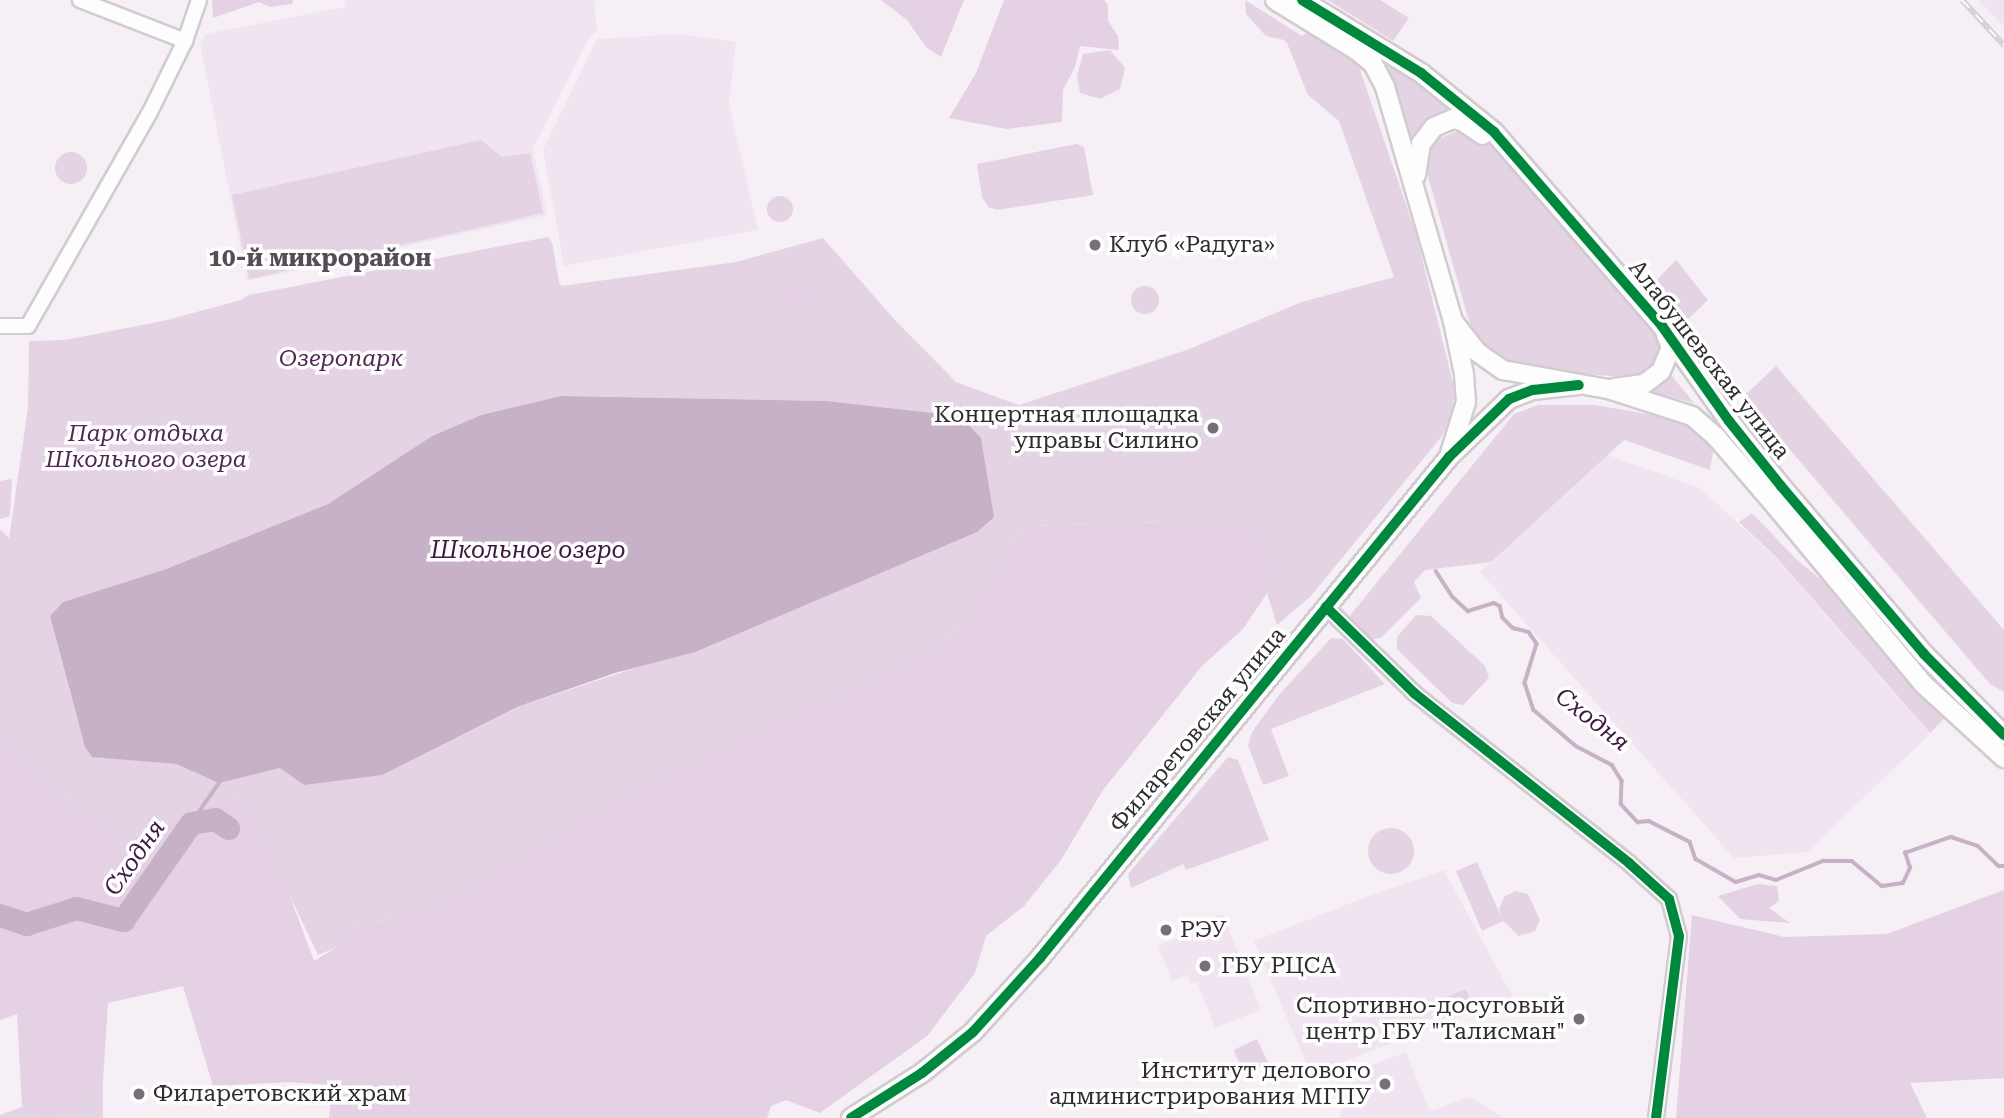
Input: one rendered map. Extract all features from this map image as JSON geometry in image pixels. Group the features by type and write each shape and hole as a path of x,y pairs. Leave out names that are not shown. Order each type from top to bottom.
{"street":[{"path":"80,0 185,41"},
{"path":"0,326 27,326 150,111 185,41 199,0"},
{"name":"Алабушевская улица","path":"1275,0 1356,50 1373,64 1385,87 1453,321 1477,352 1503,370 1608,389 1692,416 1716,437 1923,684 2004,758"},
{"name":"Алабушевская улица","path":"1302,0 1421,73 1465,106 1493,132 1662,326 1729,421 1924,654 2004,735"},
{"name":"Алабушевская улица","path":"1416,190 1417,158 1421,144 1434,127 1444,122 1462,121 1507,150"},
{"name":"Филаретовская улица","path":"1449,457 1466,402 1464,374 1453,321"},
{"name":"Алабушевская улица","path":"1608,389 1644,384 1661,371 1671,347 1662,326"},
{"name":"Филаретовская улица","path":"851,1118 922,1073 973,1032 1040,958 1449,457 1509,399 1533,390 1579,385"},
{"path":"1326,607 1414,693 1629,863 1669,899 1679,936 1656,1118"}],"shaded area":[{"path":"212,0 293,0 292,4 270,7 259,2 213,18"},
{"path":"344,0 594,0 597,30 589,38 533,149 547,215 247,281 200,44 205,34 345,7"},
{"path":"881,0 964,0 941,57 926,47 907,20"},
{"path":"1004,0 1104,0 1108,5 1108,21 1118,36 1119,50 1080,46 1075,67 1063,90 1062,122 1006,129 949,118 976,73"},
{"path":"1978,0 2004,0 2004,27"},
{"path":"681,34 736,42 729,104 758,230 564,266 543,150 597,39"},
{"path":"788,281 809,288 824,284 827,299 806,297 804,311 782,302 780,291"},
{"path":"1605,454 1700,488 1776,558 1930,734 1807,852 1734,858 1480,572"},
{"path":"1166,522 1253,524 1276,572 1267,593 1243,629 1202,666 1103,790 1061,860 1024,906 986,936 975,973 927,1036 820,1113 786,1100 771,1106 767,1118 329,1118 332,1085 290,1082 213,1086 183,986 108,1003 103,1081 56,1118 38,1118 22,1107 17,1014 0,1020 0,731 66,798 137,836 227,796 256,805 314,961 339,946 339,931 401,916 448,896 635,788 944,642 964,626 1006,547 1027,526"},
{"path":"1444,870 1513,997 1311,1074 1254,941"},
{"path":"1758,884 1777,886 1779,901 1769,908 1790,923 1740,919 1718,896"},
{"path":"2004,890 2004,1078 1910,1083 1927,1118 1676,1118 1692,915 1784,937 1887,934"},
{"name":"ГБУ РЦСА","path":"1223,914 1261,1010 1215,1028 1197,982 1191,984 1187,975 1172,981 1158,946 1204,927 1203,922"},
{"name":"Институт делового администрирования МГПУ","path":"1406,1052 1430,1111 1470,1097 1504,1118 1339,1118 1357,1071"}],"green space":[{"name":"Парк отдыха Школьного озера","path":"1245,0 1302,36 1314,28 1356,58 1416,234 1455,391 1451,416 1442,436 1311,596 1277,625 1267,593 1276,572 1166,522 1027,526 1006,547 966,624 944,642 583,818 448,896 401,916 339,931 340,946 318,955 281,877 256,805 227,796 137,836 66,798 0,731 0,529 9,538 28,408 29,341 65,340 163,321 241,300 249,295 548,237 552,242 559,283 562,286 736,262 823,238 894,319 956,382 1019,405 1187,350 1302,302 1394,277 1339,121 1308,95 1287,43 1266,36 1246,14","holes":["561,396 827,401 960,416 653,662 517,707 463,732 280,768 219,783 176,764 91,756 78,722 50,616 63,602 166,569 328,504 432,436 481,415"]},
{"path":"1328,0 1380,0 1409,18 1393,41"},
{"path":"1110,50 1125,68 1120,89 1100,99 1080,93 1077,76 1083,54"},
{"path":"1387,62 1448,108 1424,128 1411,144"},
{"path":"1454,132 1474,133 1497,151 1659,335 1662,350 1654,366 1635,378 1534,370 1502,359 1479,343 1468,318 1427,173 1426,156 1434,141"},
{"path":"481,140 502,157 530,153 543,213 249,279 232,195"},
{"path":"1076,144 1084,147 1093,195 997,210 988,207 982,197 977,164"},
{"path":"71,152 83,156 87,168 83,180 71,184 59,180 55,168 59,156"},
{"path":"780,196 789,200 793,209 789,218 780,222 771,218 767,209 771,200"},
{"path":"1676,260 1708,300 1685,322 1653,284"},
{"path":"1145,286 1155,290 1159,300 1155,310 1145,314 1135,310 1131,300 1135,290"},
{"path":"1776,366 2004,630 2004,692 1990,684 1744,396"},
{"path":"1667,370 1694,403 1644,390"},
{"path":"1538,405 1595,405 1688,421 1714,447 1710,470 1624,440 1491,562 1425,570 1414,582 1421,598 1381,638 1368,640 1348,618 1514,414"},
{"path":"12,479 10,516 0,519 0,481"},
{"path":"1752,513 1797,560 1834,590 1945,718 1930,733 1776,557 1739,522"},
{"path":"1416,615 1431,616 1485,666 1489,678 1463,705 1452,703 1397,649 1397,637"},
{"path":"1331,638 1343,639 1385,684 1271,729 1289,776 1263,785 1248,745 1252,732 1279,695"},
{"path":"1228,757 1238,760 1269,840 1186,870 1183,864 1131,888 1128,874"},
{"path":"1391,828 1407,835 1414,851 1407,867 1391,874 1375,867 1368,851 1375,835"},
{"path":"1477,862 1503,921 1482,931 1456,871"},
{"path":"1515,891 1528,894 1540,920 1535,931 1519,936 1503,921 1499,909 1504,897"},
{"path":"1466,989 1472,1004 1438,1018 1432,1003"},
{"path":"1257,1039 1268,1063 1244,1074 1233,1050"},
{"path":"103,1081 103,1118 56,1118"},
{"path":"22,1107 38,1118 0,1118 0,1115"}],"water":[{"name":"Школьное озеро","path":"561,396 827,401 960,416 981,438 994,517 977,532 695,652 615,673 517,707 382,775 304,785 280,768 219,783 176,764 92,757 85,747 50,616 63,602 166,569 328,504 432,436 481,415"}],"waterway":[{"name":"Сходня","path":"1436,571 1453,597 1468,611 1494,603 1500,606 1503,618 1513,628 1529,632 1537,644 1525,683 1534,710 1576,746 1612,765 1622,781 1621,804 1638,822 1649,821 1690,842 1696,859 1736,882 1759,875 1776,880 1823,861 1852,861 1882,886 1903,883 1910,868 1905,853 1951,837 1978,846 1999,866 2004,866"},
{"path":"191,823 219,783"},
{"name":"Сходня","path":"0,915 26,924 76,908 123,920 191,823 215,819 228,828"}],"railway":[{"path":"1962,0 2004,45"}],"cycle path":[{"path":"1302,0 1421,73 1494,132 1662,326 1729,421 1781,486 1924,654 2004,735"},
{"path":"851,1118 922,1073 973,1032 1040,958 1449,457 1509,399 1533,390 1579,385"},
{"path":"1326,607 1414,693 1629,863 1669,899 1679,936 1656,1118"}],"place":[{"name":"Клуб «Радуга»","path":"1095,245"},
{"name":"Концертная площадка управы Силино","path":"1213,428"},
{"name":"РЭУ","path":"1166,930"},
{"name":"ГБУ РЦСА","path":"1205,966"},
{"name":"Спортивно-досуговый центр ГБУ \"Талисман\"","path":"1579,1019"},
{"name":"Институт делового администрирования МГПУ","path":"1385,1084"},
{"name":"Филаретовский храм","path":"139,1094"}],"district":[{"name":"10-й микрорайон","path":"320,259"}],"park label":[{"name":"Озеропарк","path":"341,359"}]}
